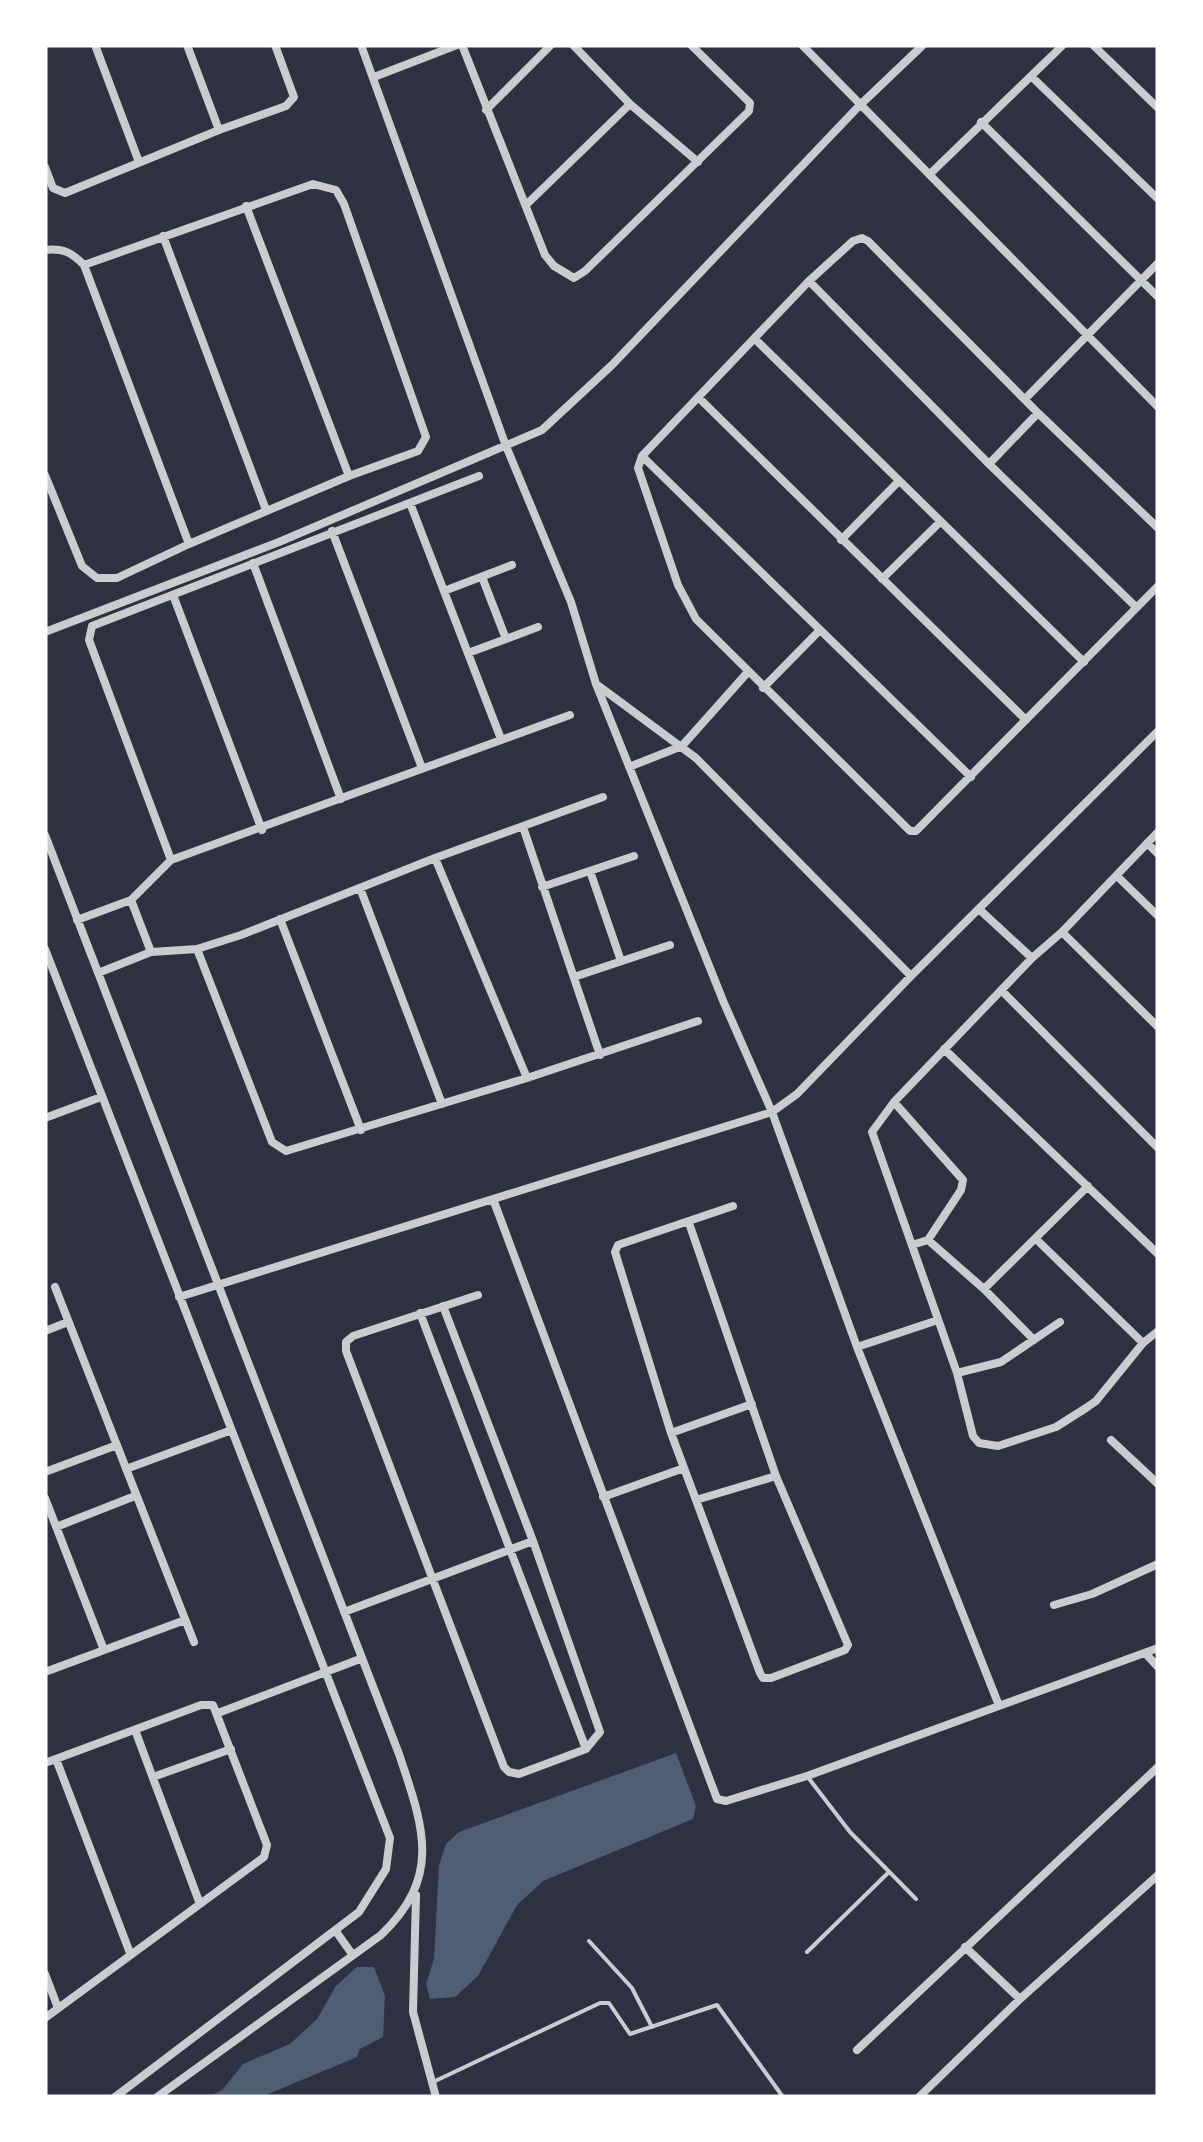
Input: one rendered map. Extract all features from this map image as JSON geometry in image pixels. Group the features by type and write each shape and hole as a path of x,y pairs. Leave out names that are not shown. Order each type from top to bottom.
{"street":[{"path":"95,45 140,162"},
{"path":"187,45 219,130"},
{"path":"45,167 53,188 65,192 292,102 294,97 275,45"},
{"path":"361,45 506,446 571,602 596,684 772,1112 857,1347 998,1704"},
{"path":"374,77 460,45 545,255 570,278 577,278 751,106 690,45"},
{"path":"486,110 551,45"},
{"path":"573,45 630,104 698,162"},
{"path":"802,45 1158,407"},
{"path":"45,632 278,542 542,430 612,365 922,45"},
{"path":"930,174 1063,45"},
{"path":"1093,45 1158,108"},
{"path":"1032,77 1158,198"},
{"path":"526,205 630,104"},
{"path":"981,122 1158,297"},
{"path":"45,475 79,559 93,576 117,578 266,510 418,451 426,436 336,190 313,184 84,265"},
{"path":"246,206 349,476"},
{"path":"163,236 266,510"},
{"path":"1158,528 866,239 854,241 809,281 642,456 638,471 678,585 696,619 910,831 916,831 971,777 1158,586"},
{"path":"45,250 60,248 84,265 189,544"},
{"path":"1025,399 1158,263"},
{"path":"809,281 1136,607"},
{"path":"755,339 1084,662"},
{"path":"699,398 1026,720"},
{"path":"989,464 1038,413"},
{"path":"642,456 971,777"},
{"path":"171,860 89,632 103,620 479,476"},
{"path":"842,540 898,482"},
{"path":"410,502 502,739"},
{"path":"882,579 940,522"},
{"path":"332,531 422,768"},
{"path":"253,563 341,799"},
{"path":"444,591 512,565"},
{"path":"482,577 506,639"},
{"path":"173,595 262,830"},
{"path":"468,654 538,627"},
{"path":"762,688 820,630"},
{"path":"629,767 682,746 747,673"},
{"path":"596,684 682,746 910,976"},
{"path":"78,920 131,900 171,860 570,715"},
{"path":"179,1297 772,1112 809,1082 1158,730"},
{"path":"98,972 151,952 196,949 603,797"},
{"path":"523,827 600,1055"},
{"path":"1158,832 944,1049 894,1102 872,1134 956,1373 974,1438 982,1445 998,1446 1056,1426 1086,1408 1144,1342 1158,1332"},
{"path":"45,835 418,1811 424,1847 416,1889 412,2012 436,2097"},
{"path":"1147,843 1158,854"},
{"path":"542,887 634,856"},
{"path":"434,858 527,1078"},
{"path":"590,871 622,961"},
{"path":"1117,876 1158,916"},
{"path":"360,888 442,1104"},
{"path":"131,900 151,952"},
{"path":"980,910 1032,958"},
{"path":"280,919 360,1130"},
{"path":"1062,932 1158,1027"},
{"path":"574,977 670,945"},
{"path":"45,949 390,1838 386,1869 359,1912 115,2097"},
{"path":"196,949 272,1142 286,1151 698,1021"},
{"path":"1002,991 1158,1148"},
{"path":"944,1049 1158,1254"},
{"path":"45,1118 101,1097"},
{"path":"894,1102 964,1180 928,1240 912,1245"},
{"path":"984,1289 1088,1186"},
{"path":"493,1199 717,1799 726,1801 807,1776 1158,1648"},
{"path":"689,1223 776,1476 848,1644 845,1650 771,1678 763,1678 760,1673 671,1433 615,1252 618,1245 733,1206"},
{"path":"928,1240 1034,1340"},
{"path":"1037,1240 1144,1342"},
{"path":"54,1287 194,1642"},
{"path":"443,1306 600,1732 586,1748 519,1774 509,1772 346,1351 346,1342 353,1336 478,1294"},
{"path":"420,1314 586,1748"},
{"path":"857,1347 938,1320"},
{"path":"45,1331 68,1322"},
{"path":"956,1373 1001,1362 1060,1322"},
{"path":"671,1433 752,1404"},
{"path":"126,1470 230,1431"},
{"path":"1111,1440 1158,1484"},
{"path":"45,1472 117,1445"},
{"path":"602,1497 684,1468"},
{"path":"696,1500 776,1476"},
{"path":"56,1527 135,1496"},
{"path":"45,1500 104,1650"},
{"path":"344,1612 532,1541"},
{"path":"1054,1605 1092,1594 1158,1564"},
{"path":"45,1672 185,1620"},
{"path":"1145,1653 1158,1668"},
{"path":"218,1713 360,1659"},
{"path":"45,1764 206,1704 213,1705 267,1845 264,1858 45,2018"},
{"path":"135,1730 200,1904"},
{"path":"153,1777 231,1749"},
{"path":"56,1759 130,1953"},
{"path":"857,2050 1158,1767"},
{"path":"919,2097 1020,1999 1158,1875"},
{"path":"157,2097 396,1921 416,1889"},
{"path":"335,1930 352,1954"},
{"path":"965,1946 1020,1999"},
{"path":"45,1974 58,2008"}],"lane":[{"path":"807,1776 850,1832 916,1899"},
{"path":"807,1952 890,1872"},
{"path":"589,1941 632,1988 652,2027"},
{"path":"431,2083 600,2003 609,2003 630,2034 716,2005 783,2097"}],"water":[{"path":"676,1753 696,1806 693,1819 543,1881 517,1905 478,1976 455,1997 430,1999 426,1984 434,1959 439,1865 446,1844 459,1832"},
{"path":"357,1967 374,1967 385,1996 383,2037 360,2049 357,2057 261,2097 209,2097 223,2089 243,2064 290,2044 317,2019 336,1986"}]}
